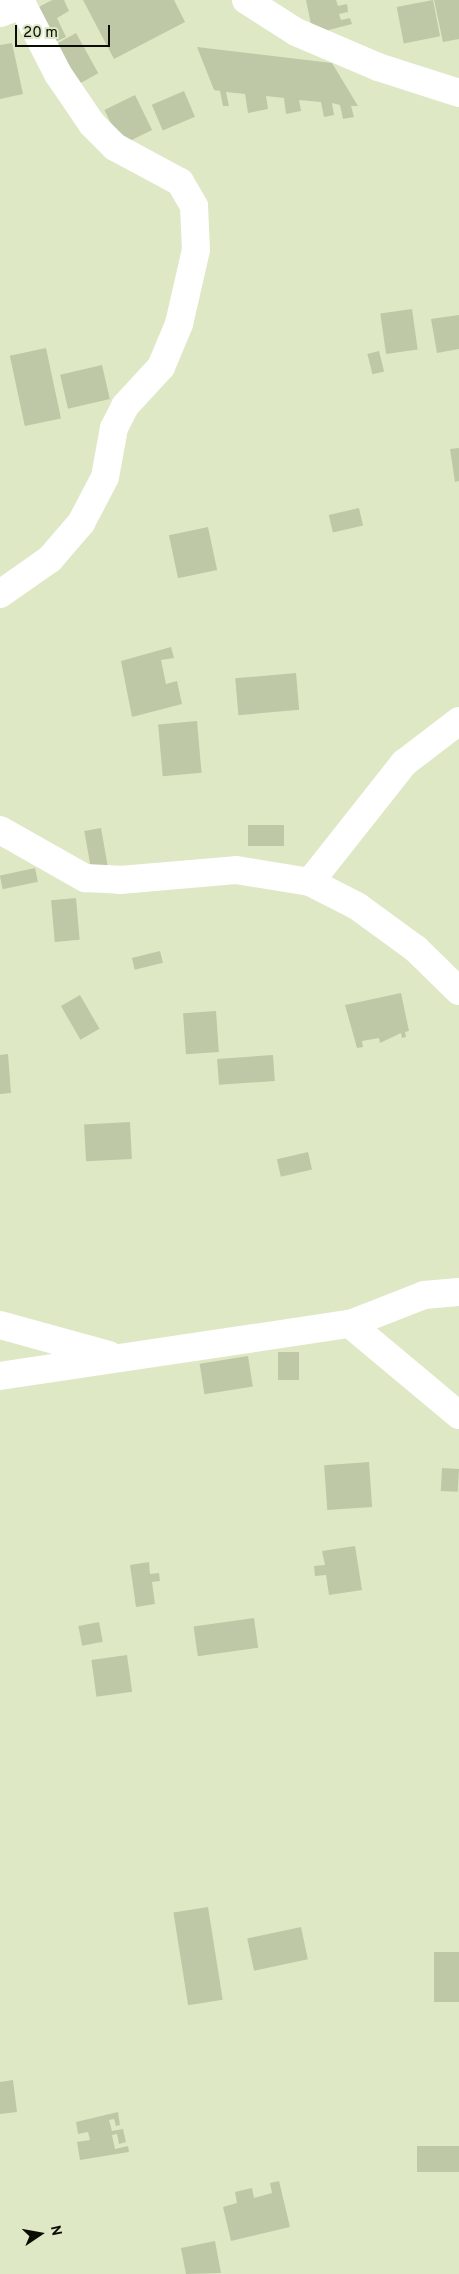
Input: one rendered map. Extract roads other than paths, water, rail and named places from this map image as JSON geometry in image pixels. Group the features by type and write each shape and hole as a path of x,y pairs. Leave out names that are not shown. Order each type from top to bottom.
{"street":[{"path":"246,0 296,32 378,67 459,93"},
{"path":"0,594 50,559 81,523 105,478 114,428 124,406 160,367 179,324 196,250 194,206 180,182 115,147 92,124 14,6"},
{"path":"310,882 404,763 459,721"},
{"path":"0,830 85,878 120,880 236,870 310,882 357,906 416,949 459,991"},
{"path":"0,1376 350,1324 424,1295 459,1292"},
{"path":"350,1324 459,1415"},
{"path":"0,1325 120,1358"}]}
